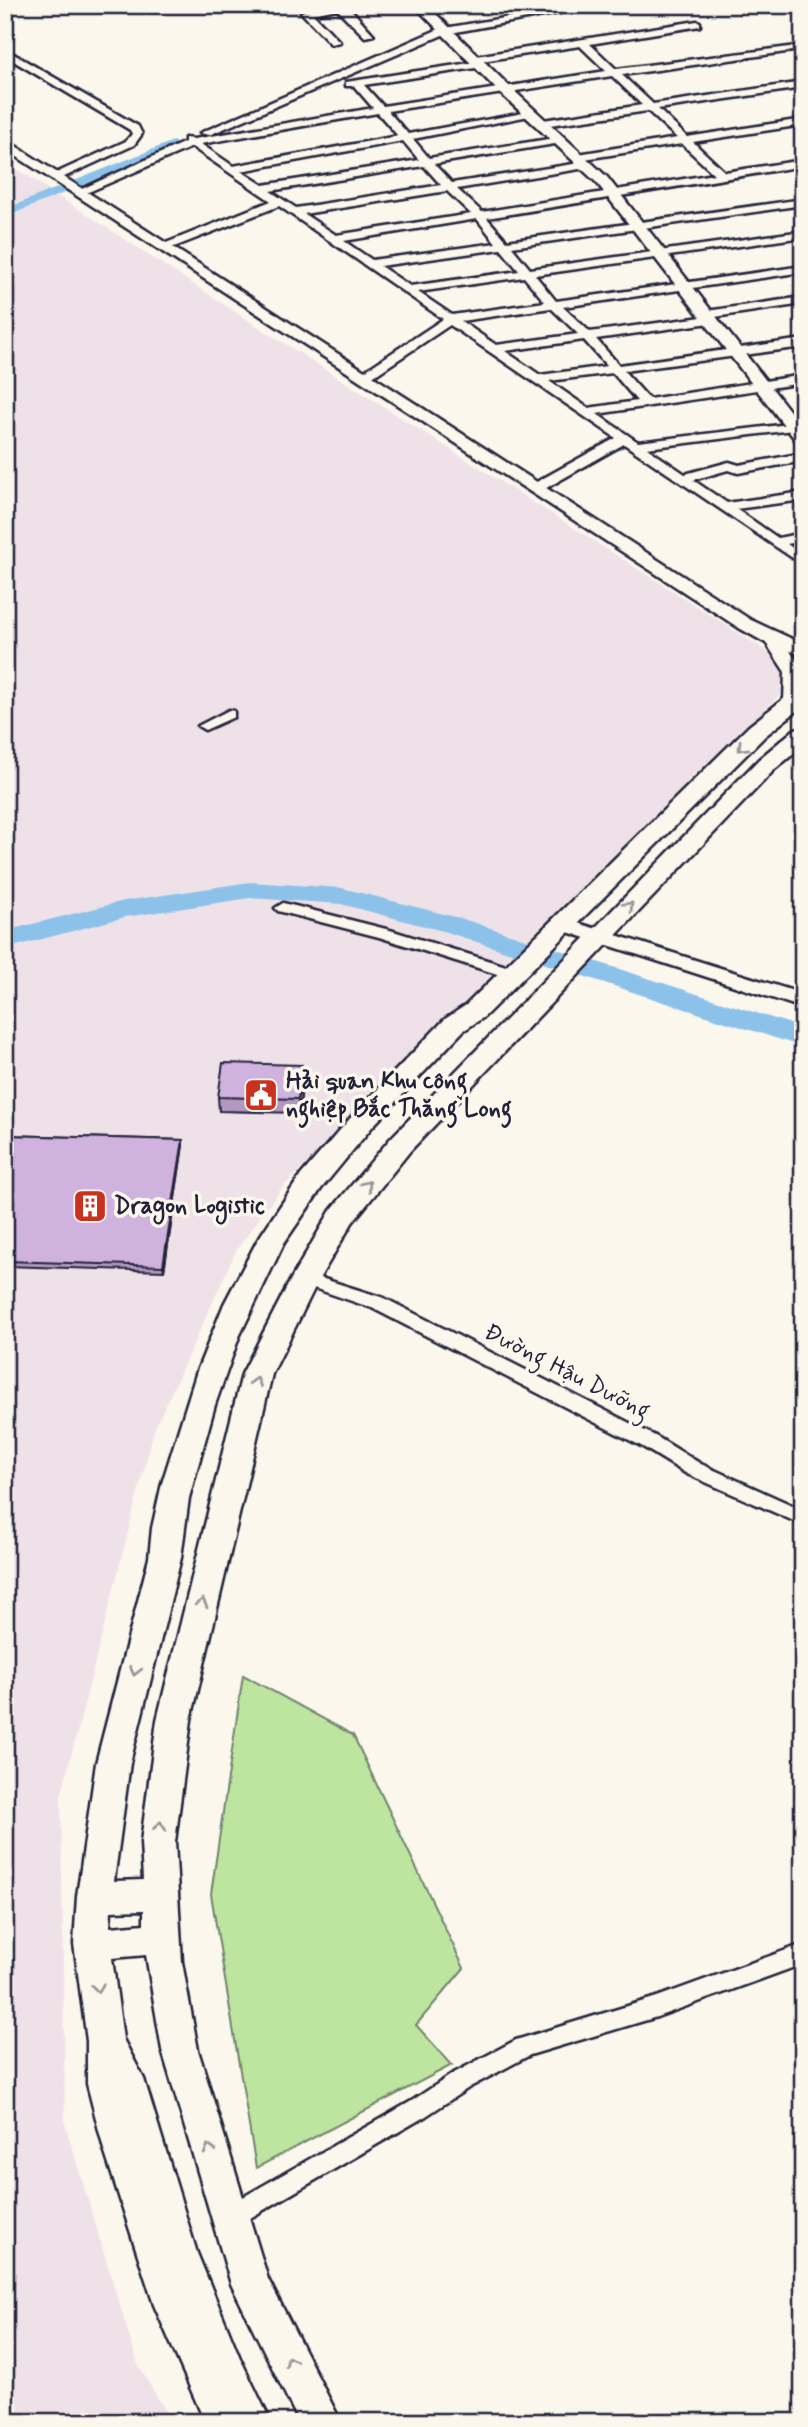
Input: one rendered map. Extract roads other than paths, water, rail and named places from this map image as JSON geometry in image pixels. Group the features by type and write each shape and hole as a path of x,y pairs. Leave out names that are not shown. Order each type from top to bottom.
{"main road":[{"path":"226,2422 174,2305 134,2188 105,2084 105,2041 92,1944 94,1896 113,1763 165,1558 181,1529 239,1338 280,1256 340,1168 466,1030 475,1011 757,732 798,698"},
{"path":"321,2422 250,2284 180,2050 164,1962 158,1842 174,1720 257,1374 305,1279 341,1217 400,1146 767,764 803,734"},
{"path":"94,1896 161,1895"},
{"path":"92,1944 163,1938"},
{"path":"105,2041 126,2079 178,2253 225,2369 251,2422"}],"street":[{"path":"5,8 14,5"},
{"path":"420,5 443,31 539,119 613,193 803,439"},
{"path":"598,5 443,31 189,140 803,561"},
{"path":"335,42 306,12 341,6 369,35"},
{"path":"305,90 697,24"},
{"path":"582,43 722,176"},
{"path":"79,192 193,142 503,88 793,48"},
{"path":"5,52 134,128 137,134 130,144 58,177"},
{"path":"357,83 449,187 479,215 502,246 553,304 618,368 646,403"},
{"path":"232,169 405,137 539,119 650,108 803,85"},
{"path":"295,212 449,187 684,140 803,122"},
{"path":"261,189 561,140"},
{"path":"5,143 773,639 803,650"},
{"path":"335,239 803,163"},
{"path":"164,247 280,201"},
{"path":"371,264 803,202"},
{"path":"408,290 803,234"},
{"path":"364,377 452,319 803,269"},
{"path":"495,349 803,300"},
{"path":"539,379 803,343"},
{"path":"588,412 803,379"},
{"path":"536,488 631,442 793,426"},
{"path":"684,478 729,466 738,469 803,457"},
{"path":"726,507 803,496"},
{"path":"776,542 803,537"},
{"path":"773,639 794,672 798,698"},
{"path":"205,726 229,714"},
{"path":"283,908 519,969"},
{"path":"554,932 581,956 803,1001"},
{"name":"Đường Hậu Dưỡng","path":"305,1279 378,1303 638,1435 694,1469 803,1518"},
{"path":"230,2217 524,2046 657,2007 803,1954"}],"waterway":[{"path":"5,213 173,145"},
{"path":"5,940 124,909 250,890 342,896 453,925 803,1038"}],"place":[{"name":"Hải quan Khu công nghiệp Bắc Thăng Long","path":"261,1095"},
{"name":"Dragon Logistic","path":"90,1206"}]}
